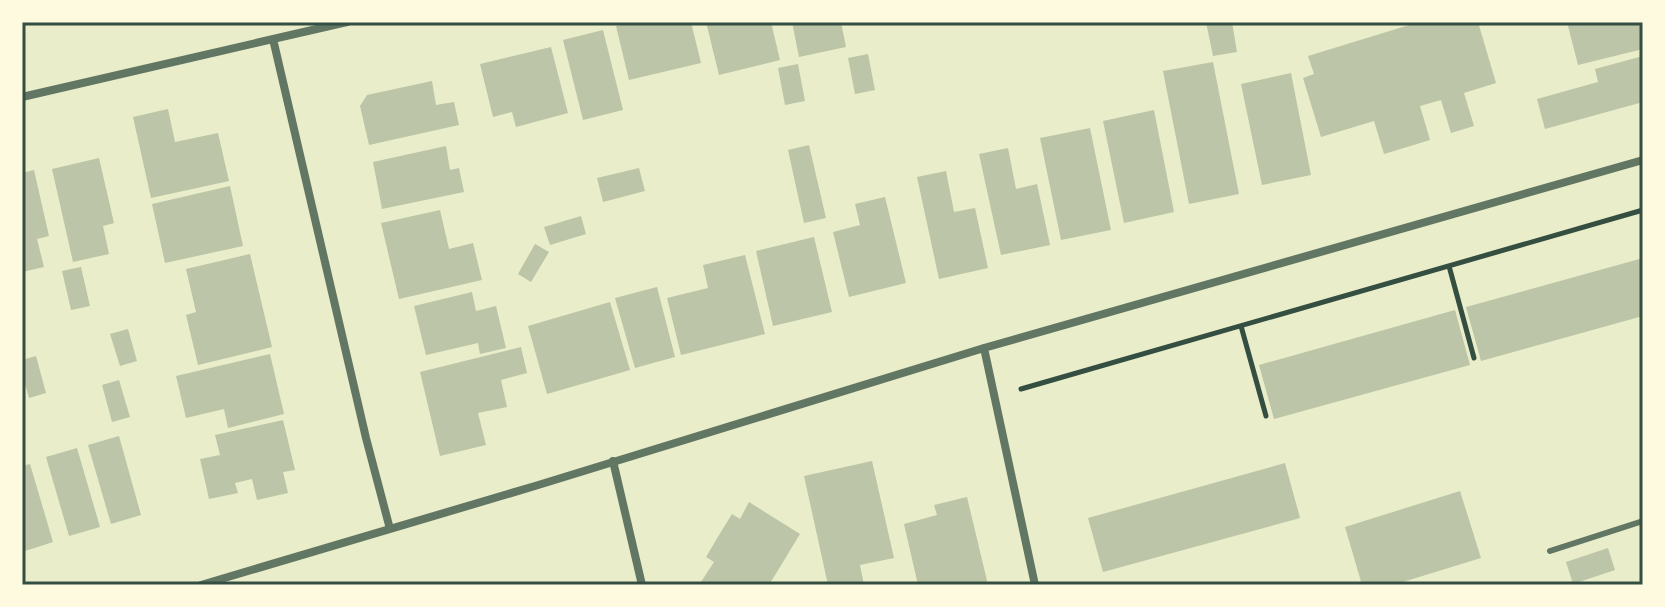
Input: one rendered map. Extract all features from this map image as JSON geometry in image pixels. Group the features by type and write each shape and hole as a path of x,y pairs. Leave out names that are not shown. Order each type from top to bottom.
{"street":[{"path":"22,97 347,22"},
{"path":"273,39 390,529"},
{"path":"201,585 984,348 1643,160"},
{"path":"984,348 1035,585"},
{"path":"613,461 642,585"}],"lane":[{"path":"1550,551 1643,521"}],"path":[{"path":"994,396 1643,210"},
{"path":"1449,266 1474,358"},
{"path":"1241,326 1266,416"}],"building":[{"path":"635,22 691,22 701,63 629,80 616,26"},
{"path":"706,22 771,22 780,60 719,75"},
{"path":"792,22 841,22 846,47 799,57"},
{"path":"1206,22 1232,22 1237,52 1213,56"},
{"path":"1419,22 1478,22 1496,83 1464,93 1474,126 1451,133 1441,100 1420,106 1430,140 1384,154 1374,121 1321,137 1303,78 1314,74 1308,56"},
{"path":"1567,22 1643,22 1643,49 1578,65"},
{"path":"603,30 623,110 583,120 563,40"},
{"path":"551,47 568,113 516,127 512,112 493,117 480,64"},
{"path":"868,54 875,90 855,94 848,58"},
{"path":"1643,56 1643,102 1545,129 1537,99 1598,82 1595,69"},
{"path":"1213,62 1239,194 1189,204 1163,71"},
{"path":"798,64 805,101 785,105 778,68"},
{"path":"1291,73 1311,175 1262,185 1241,84"},
{"path":"432,81 436,105 454,102 459,125 369,145 360,106 367,95"},
{"path":"168,109 175,142 218,133 229,181 151,198 133,117"},
{"path":"1154,110 1174,212 1124,223 1103,121"},
{"path":"1090,128 1111,230 1061,240 1040,138"},
{"path":"809,145 826,218 804,223 788,150"},
{"path":"446,146 450,170 459,168 464,192 382,209 373,162"},
{"path":"1008,148 1016,189 1037,184 1050,245 1001,255 979,154"},
{"path":"99,158 114,223 103,226 109,254 73,262 52,169"},
{"path":"639,168 645,191 603,202 597,178"},
{"path":"34,170 49,236 37,239 44,267 22,272 22,173"},
{"path":"946,171 954,212 975,208 988,268 939,279 917,177"},
{"path":"230,186 243,246 165,263 152,204"},
{"path":"885,197 906,283 849,297 833,232 860,225 855,204"},
{"path":"440,210 449,249 473,243 482,280 399,299 381,223"},
{"path":"581,216 586,234 550,245 544,227"},
{"path":"814,237 832,312 773,326 756,251"},
{"path":"535,244 549,252 531,282 518,274"},
{"path":"250,254 272,347 198,365 186,315 196,312 186,269"},
{"path":"745,255 765,334 681,355 667,298 708,288 703,265"},
{"path":"1643,258 1643,316 1481,361 1466,307"},
{"path":"81,267 90,306 71,310 62,271"},
{"path":"657,287 675,357 635,368 615,298"},
{"path":"472,292 476,311 496,306 506,348 480,354 478,343 426,355 414,306"},
{"path":"610,302 630,370 547,394 528,326"},
{"path":"1455,310 1470,365 1274,419 1259,365"},
{"path":"128,329 137,361 120,366 110,334"},
{"path":"521,347 527,373 501,380 507,407 478,413 486,445 440,456 420,372"},
{"path":"270,354 284,414 228,428 224,409 186,418 176,376"},
{"path":"36,356 46,393 29,398 22,360"},
{"path":"119,380 130,417 112,422 102,385"},
{"path":"283,420 295,470 283,472 288,493 257,500 252,479 235,483 238,493 209,499 200,459 220,455 215,435"},
{"path":"119,436 141,515 111,524 88,445"},
{"path":"77,448 100,527 69,536 46,457"},
{"path":"872,461 894,558 860,565 864,585 828,585 804,476"},
{"path":"1285,463 1300,518 1103,572 1088,518"},
{"path":"30,464 53,542 22,552 22,466"},
{"path":"1460,491 1481,558 1393,585 1362,585 1345,527"},
{"path":"967,497 988,585 918,585 904,524 937,515 934,505"},
{"path":"749,502 800,534 769,585 699,585 714,562 706,557 719,535 732,514 740,519"},
{"path":"1608,548 1615,570 1573,584 1566,562"}]}
